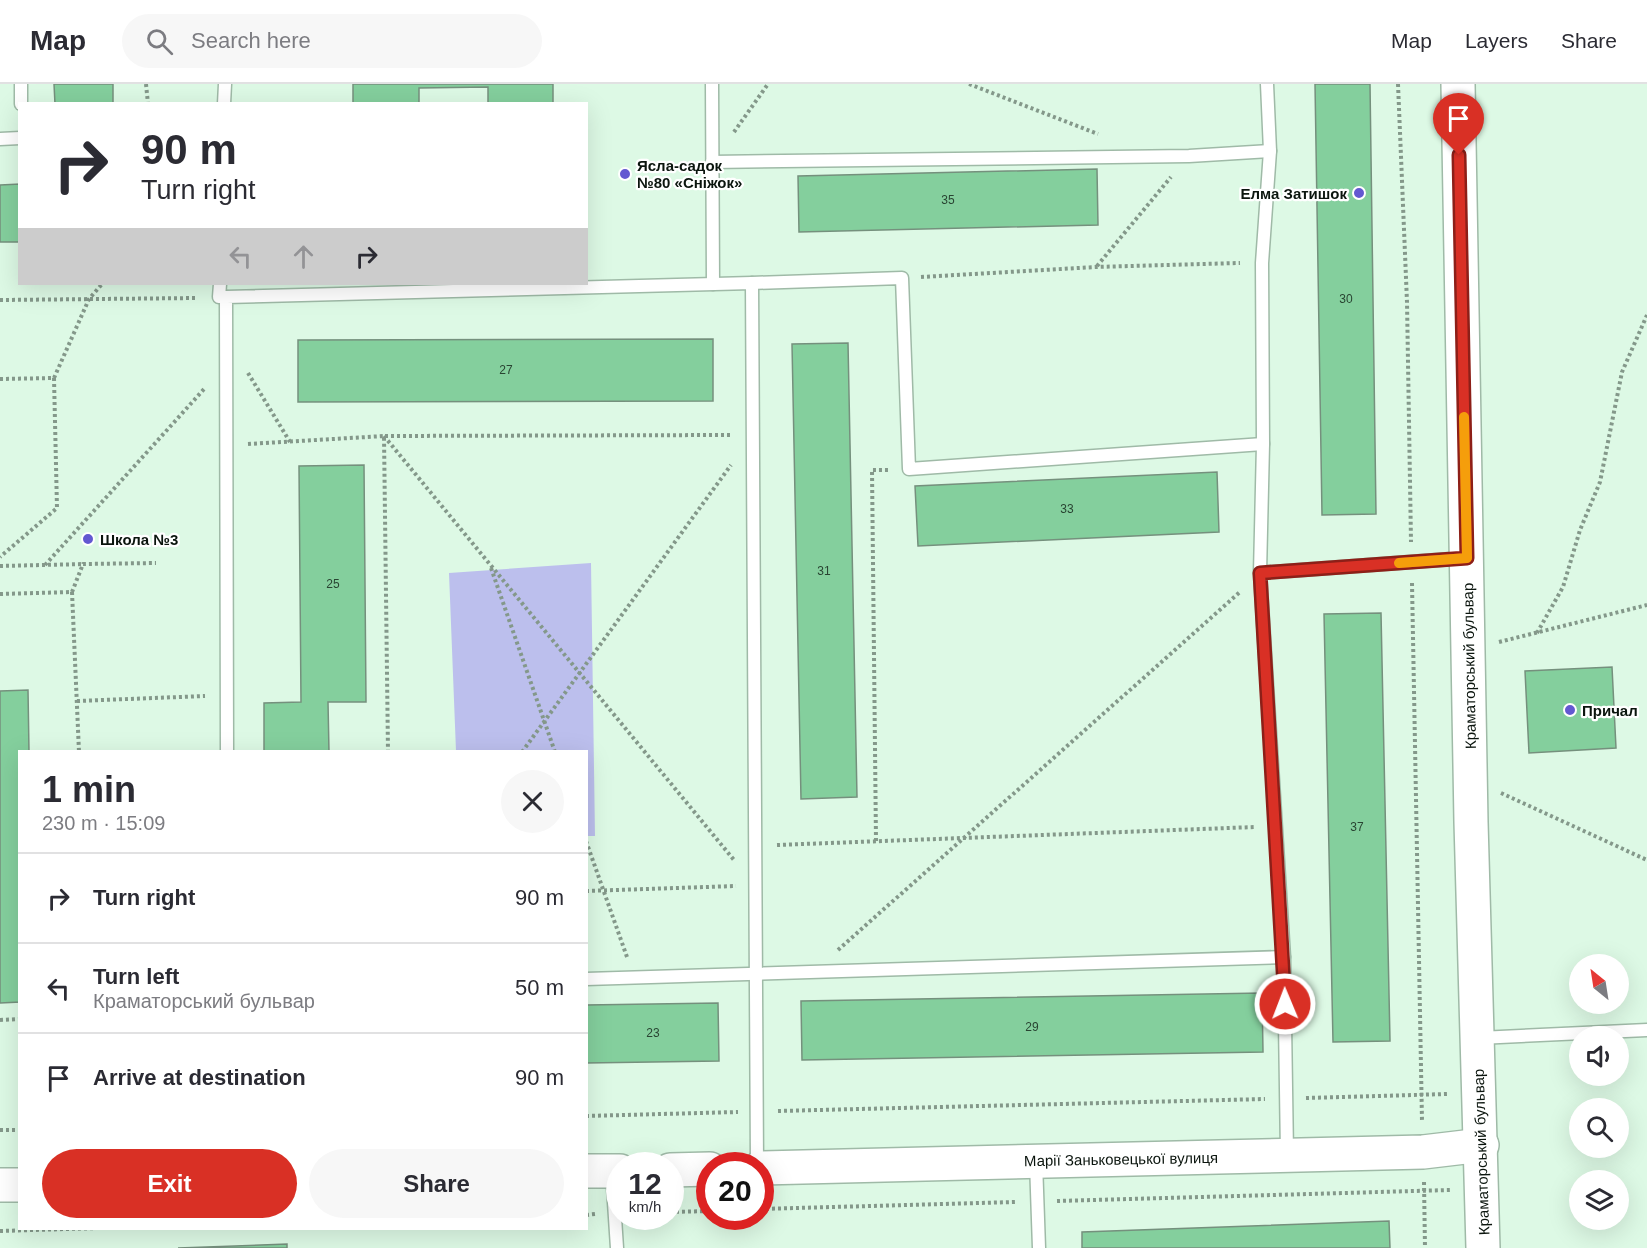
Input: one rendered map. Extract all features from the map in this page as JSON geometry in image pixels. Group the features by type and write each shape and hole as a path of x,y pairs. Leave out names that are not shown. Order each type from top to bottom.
{"street":[{"name":"Краматорський бульвар","path":"1458,84 1468,650 1483,1248"},
{"name":"Марії Заньковецької вулиця","path":"774,1167 1423,1152 1482,1145"},
{"path":"0,1185 18,1185"}],"lane":[{"path":"21,84 21,102"},
{"path":"224,102 225,84"},
{"path":"712,84 713,284"},
{"path":"1267,84 1270,151 1262,263 1263,444 1260,573 1284,957 1287,1155"},
{"path":"0,139 18,138"},
{"path":"712,162 1189,156 1270,151"},
{"path":"222,297 902,278 909,469 1263,444"},
{"path":"752,283 756,1112 758,1152"},
{"path":"220,285 226,337 227,750"},
{"path":"1260,573 1467,558"},
{"path":"588,979 811,974 1284,957"},
{"path":"1478,1038 1647,1030"},
{"path":"1036,1161 1039,1248"},
{"path":"614,1230 617,1248"}],"path":[{"path":"146,84 148,102"},
{"path":"712,162 768,84"},
{"path":"969,84 1100,135"},
{"path":"1398,84 1407,302 1425,1248"},
{"path":"1096,267 1189,156"},
{"path":"902,278 1096,267 1262,263"},
{"path":"0,557 57,508 54,378 90,299 101,285"},
{"path":"0,300 222,297"},
{"path":"1537,633 1563,587 1580,530 1600,482 1622,372 1647,315"},
{"path":"226,337 290,442"},
{"path":"45,565 226,365"},
{"path":"0,379 54,378"},
{"path":"226,445 384,436 753,435"},
{"path":"523,750 753,435"},
{"path":"384,436 755,886"},
{"path":"384,436 388,750"},
{"path":"876,841 872,470 909,469"},
{"path":"0,566 156,563"},
{"path":"83,564 100,564"},
{"path":"79,750 72,592 83,564"},
{"path":"490,564 554,750"},
{"path":"811,974 1260,573"},
{"path":"0,594 72,592"},
{"path":"1468,650 1647,605"},
{"path":"77,701 227,695"},
{"path":"1471,779 1647,860"},
{"path":"755,845 1228,830 1275,826"},
{"path":"588,847 634,978"},
{"path":"588,891 755,886"},
{"path":"0,1020 18,1019"},
{"path":"588,1116 1479,1093"},
{"path":"0,1130 18,1130"},
{"path":"774,1209 1482,1189"},
{"path":"0,1231 33,1230"}],"shaded area":[{"path":"591,563 595,836 588,836 588,750 456,750 449,573"}],"building":[{"path":"54,84 113,84 113,102 55,102"},
{"path":"353,84 553,84 553,102 488,102 488,87 419,88 419,102 353,102"},
{"path":"1315,84 1370,84 1376,514 1322,515"},
{"path":"1097,169 1098,225 799,232 798,176"},
{"path":"18,184 18,242 0,242 0,185"},
{"path":"713,339 713,401 298,402 298,340"},
{"path":"848,343 857,797 801,799 792,344"},
{"path":"364,465 366,702 328,702 329,750 264,750 264,703 301,702 299,466"},
{"path":"1217,472 1219,532 918,546 915,486"},
{"path":"1381,613 1390,1041 1333,1042 1324,614"},
{"name":"Причал","path":"1612,667 1616,748 1529,753 1525,671"},
{"path":"28,690 29,750 18,750 18,1002 0,1003 0,691"},
{"path":"1262,993 1263,1052 802,1060 801,1001"},
{"path":"718,1003 719,1061 588,1063 588,1005"},
{"path":"1389,1221 1390,1248 1082,1248 1082,1232"},
{"path":"287,1244 287,1248 178,1248"}],"slow traffic":[{"path":"1399,563 1467,558 1464,417"}],"place":[{"name":"Ясла-садок №80 «Сніжок»","path":"625,174"},
{"name":"Елма Затишок","path":"1359,193"},
{"name":"Школа №3","path":"88,539"},
{"name":"Причал","path":"1570,710"}],"route":[{"path":"1285,1004 1260,573 1467,558 1459,155"}]}
